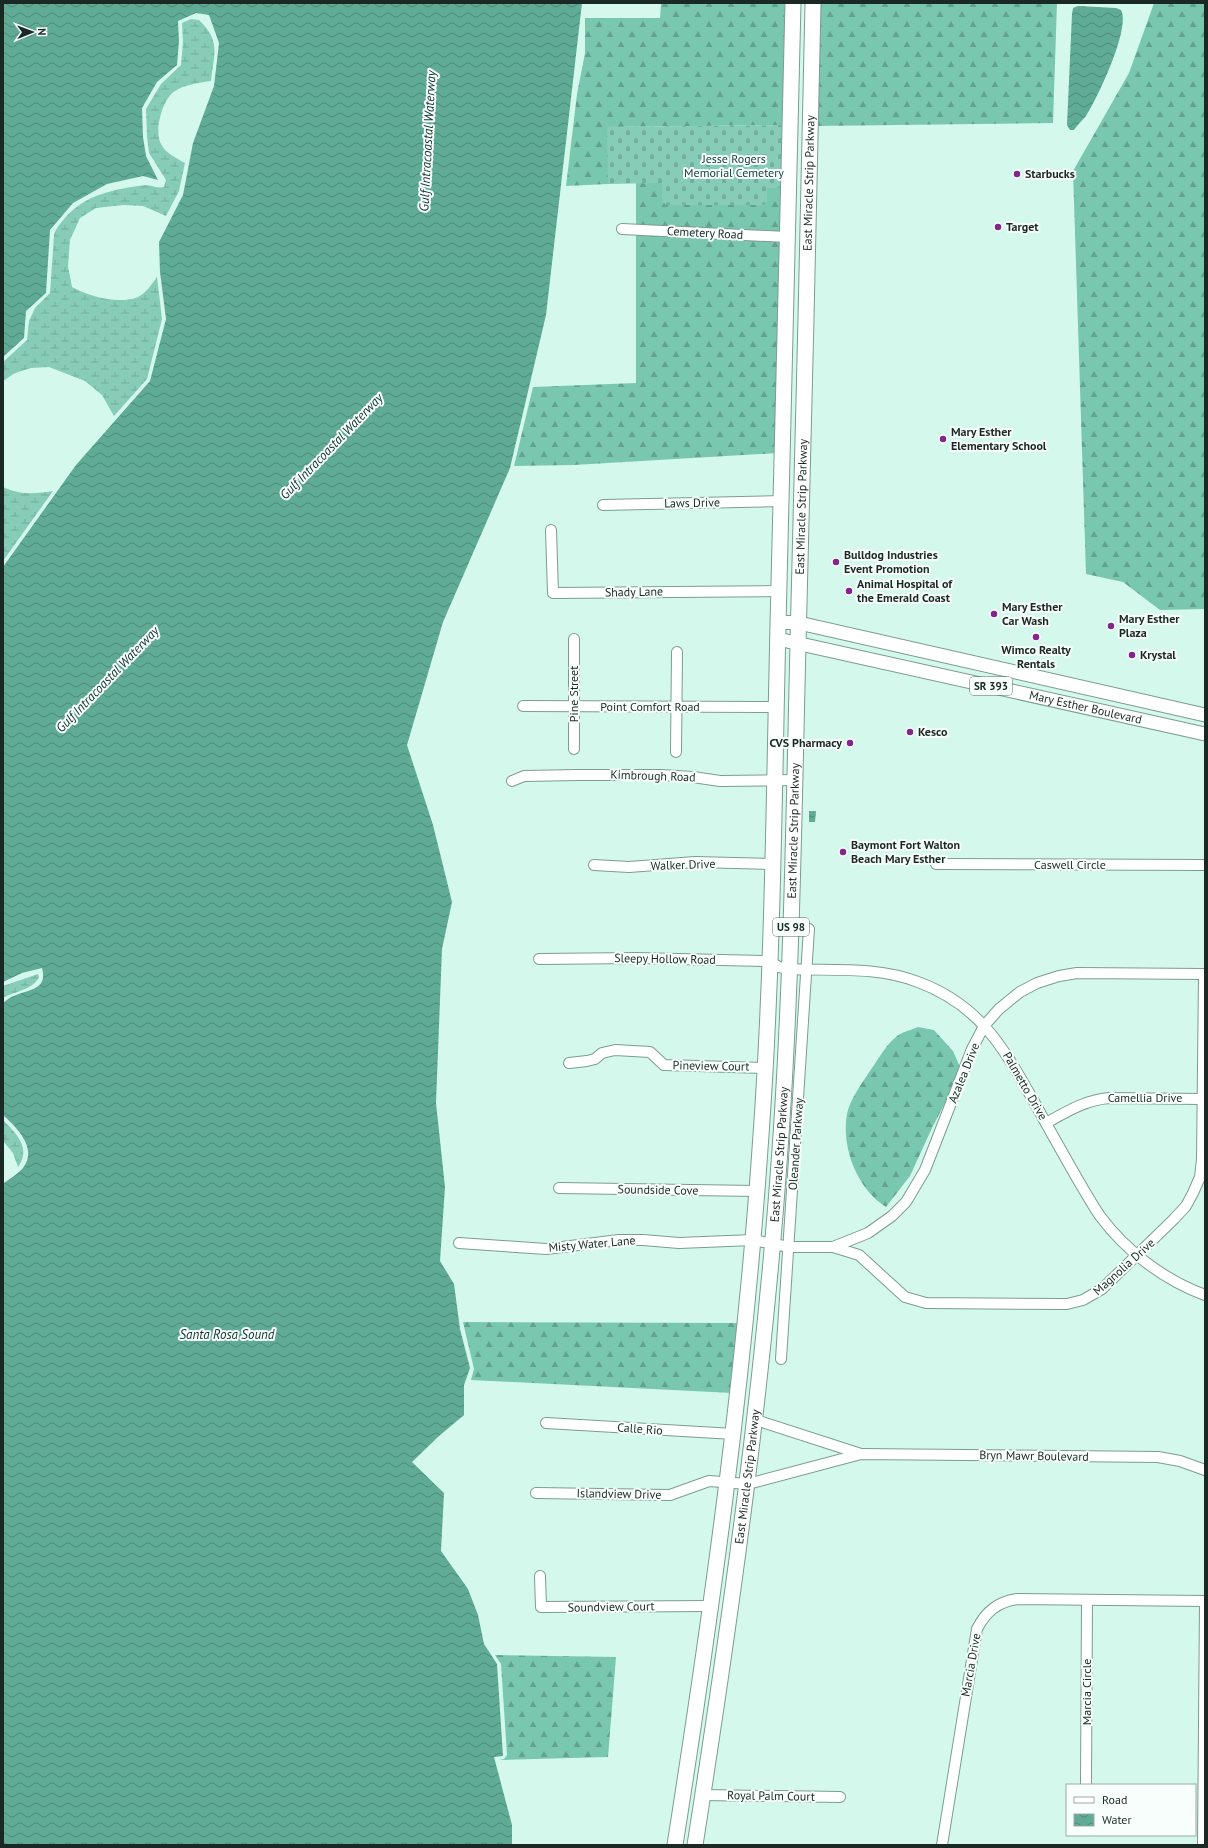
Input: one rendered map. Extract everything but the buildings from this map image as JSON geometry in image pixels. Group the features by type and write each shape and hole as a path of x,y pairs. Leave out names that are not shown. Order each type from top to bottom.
{"highway":[{"name":"East Miracle Strip Parkway","path":"675,1845 712,1606 734,1434 753,1240 765,1068 777,707 793,3"},
{"name":"East Miracle Strip Parkway","path":"695,1845 720,1680 756,1420 773,1244 782,1129 795,780 813,3"},
{"path":"701,1678 720,1680"}],"main road":[{"name":"Mary Esther Boulevard","path":"778,622 799,623 1205,715"},
{"name":"Mary Esther Boulevard","path":"778,639 1205,734"}],"street":[{"name":"Cemetery Road","path":"622,229 788,236"},
{"name":"Laws Drive","path":"603,505 782,501"},
{"name":"Shady Lane","path":"551,530 553,593 780,591"},
{"name":"Pine Street","path":"574,639 574,749"},
{"path":"676,752 677,652"},
{"name":"Point Comfort Road","path":"522,706 777,707"},
{"name":"Kimbrough Road","path":"512,781 524,776 578,775 661,775 693,777 720,781 795,780"},
{"name":"Walker Drive","path":"594,865 628,867 695,862 772,864"},
{"name":"Caswell Circle","path":"936,864 1205,865"},
{"name":"Oleander Parkway","path":"781,1358 809,929"},
{"name":"Sleepy Hollow Road","path":"539,959 636,958 769,961 779,967 789,969"},
{"name":"Palmetto Drive","path":"789,969 880,972 908,978 944,994 975,1016 1003,1048 1099,1215 1124,1244 1155,1269 1178,1284 1205,1296"},
{"name":"Azalea Drive","path":"773,1244 789,1247 833,1247 878,1227 906,1202 925,1170 972,1049 984,1026 999,1009 1020,992 1037,983 1059,976 1077,973 1204,974"},
{"name":"Magnolia Drive","path":"833,1247 859,1255 905,1297 917,1302 941,1304 1067,1304 1083,1300 1102,1289 1186,1206 1200,1177 1202,1159 1204,974"},
{"name":"Pineview Court","path":"569,1063 594,1059 607,1051 622,1051 650,1052 664,1065 765,1068"},
{"name":"Camellia Drive","path":"1046,1123 1080,1104 1096,1099 1202,1099"},
{"name":"Soundside Cove","path":"559,1188 757,1191"},
{"name":"Misty Water Lane","path":"459,1243 546,1249 619,1240 679,1243 753,1240 773,1244"},
{"name":"Bryn Mawr Boulevard","path":"756,1420 861,1454"},
{"name":"Calle Rio","path":"546,1423 734,1434"},
{"name":"Bryn Mawr Boulevard","path":"748,1484 861,1454 1151,1457 1180,1461 1205,1470"},
{"name":"Islandview Drive","path":"536,1493 670,1496 709,1481 748,1484"},
{"name":"Soundview Court","path":"540,1576 541,1607 712,1606"},
{"name":"Marcia Drive","path":"942,1845 974,1638 981,1620 993,1607 1006,1601 1017,1599 1205,1601"},
{"name":"Marcia Circle","path":"1086,1784 1087,1600"},
{"path":"1203,1845 1205,1601"},
{"name":"Royal Palm Court","path":"702,1795 840,1797"}],"green space":[{"path":"661,3 785,3 782,125 608,127 608,184 566,186 577,94 585,53 585,18 660,18"},
{"path":"821,3 1057,3 1053,123 818,126"},
{"path":"1154,3 1205,3 1205,609 1160,610 1123,582 1086,574 1073,171 1129,73"},
{"path":"191,19 199,20 211,35 213,41 214,55 211,81 188,85 175,91 166,101 160,116 158,131 161,144 175,158 185,163 179,191 166,216 143,206 124,205 96,208 80,218 70,240 68,266 72,287 86,293 113,300 130,299 138,297 144,293 157,277 162,319 147,379 114,416 102,395 85,381 49,367 31,368 15,373 3,381 3,362 27,340 29,321 35,308 50,293 54,235 64,219 81,204 101,194 123,188 146,185 159,188 164,187 166,180 149,153 146,109 161,84 181,65 183,42 182,23"},
{"name":"Jesse Rogers Memorial Cemetery","path":"782,125 781,188 767,188 767,202 763,205 666,205 662,201 662,183 608,184 607,127"},
{"path":"636,182 662,183 662,201 767,202 767,188 781,188 781,232 636,226"},
{"path":"636,234 781,240 778,453 574,465 514,466 533,387 636,383"},
{"path":"3,487 9,490 28,493 53,491 3,561"},
{"path":"38,974 39,977 33,985 3,998 3,986"},
{"path":"918,1027 934,1030 953,1051 960,1067 948,1097 910,1176 886,1207 867,1190 853,1166 846,1140 847,1114 851,1102 858,1090 889,1044 901,1034"},
{"path":"3,1120 13,1130 23,1148 22,1160 18,1167 13,1153 3,1141"},
{"path":"463,1322 739,1323 732,1393 471,1380 474,1369"},
{"path":"495,1655 616,1657 608,1757 499,1760 504,1759 507,1755 501,1664"}],"water":[{"name":"Santa Rosa Sound","path":"3,3 582,3 546,315 510,468 443,622 407,745 433,825 452,902 442,949 436,1103 445,1187 440,1261 454,1284 460,1329 470,1368 464,1385 464,1415 412,1462 444,1493 441,1551 468,1589 478,1615 484,1644 497,1664 503,1756 494,1757 512,1825 512,1845 3,1845 3,1184 23,1168 27,1161 28,1153 24,1139 3,1115 3,1003 11,997 36,988 40,985 43,975 42,968 22,973 3,982 3,567 76,465 150,381 166,319 160,272 159,242 183,195 193,143 214,86 219,43 209,15 196,13 178,21 179,41 177,65 157,82 142,108 143,137 146,156 158,180 143,176 107,184 73,203 50,230 46,293 26,311 24,338 3,357"},
{"path":"1078,6 1116,8 1121,10 1123,19 1117,47 1098,95 1086,116 1074,130 1070,130 1067,125 1072,14 1073,8"},
{"path":"809,811 816,811 815,822 809,822"}],"place":[{"name":"Starbucks","path":"1017,174"},
{"name":"Target","path":"998,227"},
{"name":"Mary Esther Elementary School","path":"943,439"},
{"name":"Bulldog Industries Event Promotion","path":"836,562"},
{"name":"Animal Hospital of the Emerald Coast","path":"849,591"},
{"name":"Mary Esther Car Wash","path":"994,614"},
{"name":"Mary Esther Plaza","path":"1111,626"},
{"name":"Wimco Realty Rentals","path":"1036,637"},
{"name":"Krystal","path":"1132,655"},
{"name":"Kesco","path":"910,732"},
{"name":"CVS Pharmacy","path":"850,743"},
{"name":"Baymont Fort Walton Beach Mary Esther","path":"843,852"}],"water label":[{"name":"Gulf Intracoastal Waterway","path":"427,141"},
{"name":"Gulf Intracoastal Waterway","path":"331,446"},
{"name":"Gulf Intracoastal Waterway","path":"107,679"}]}
